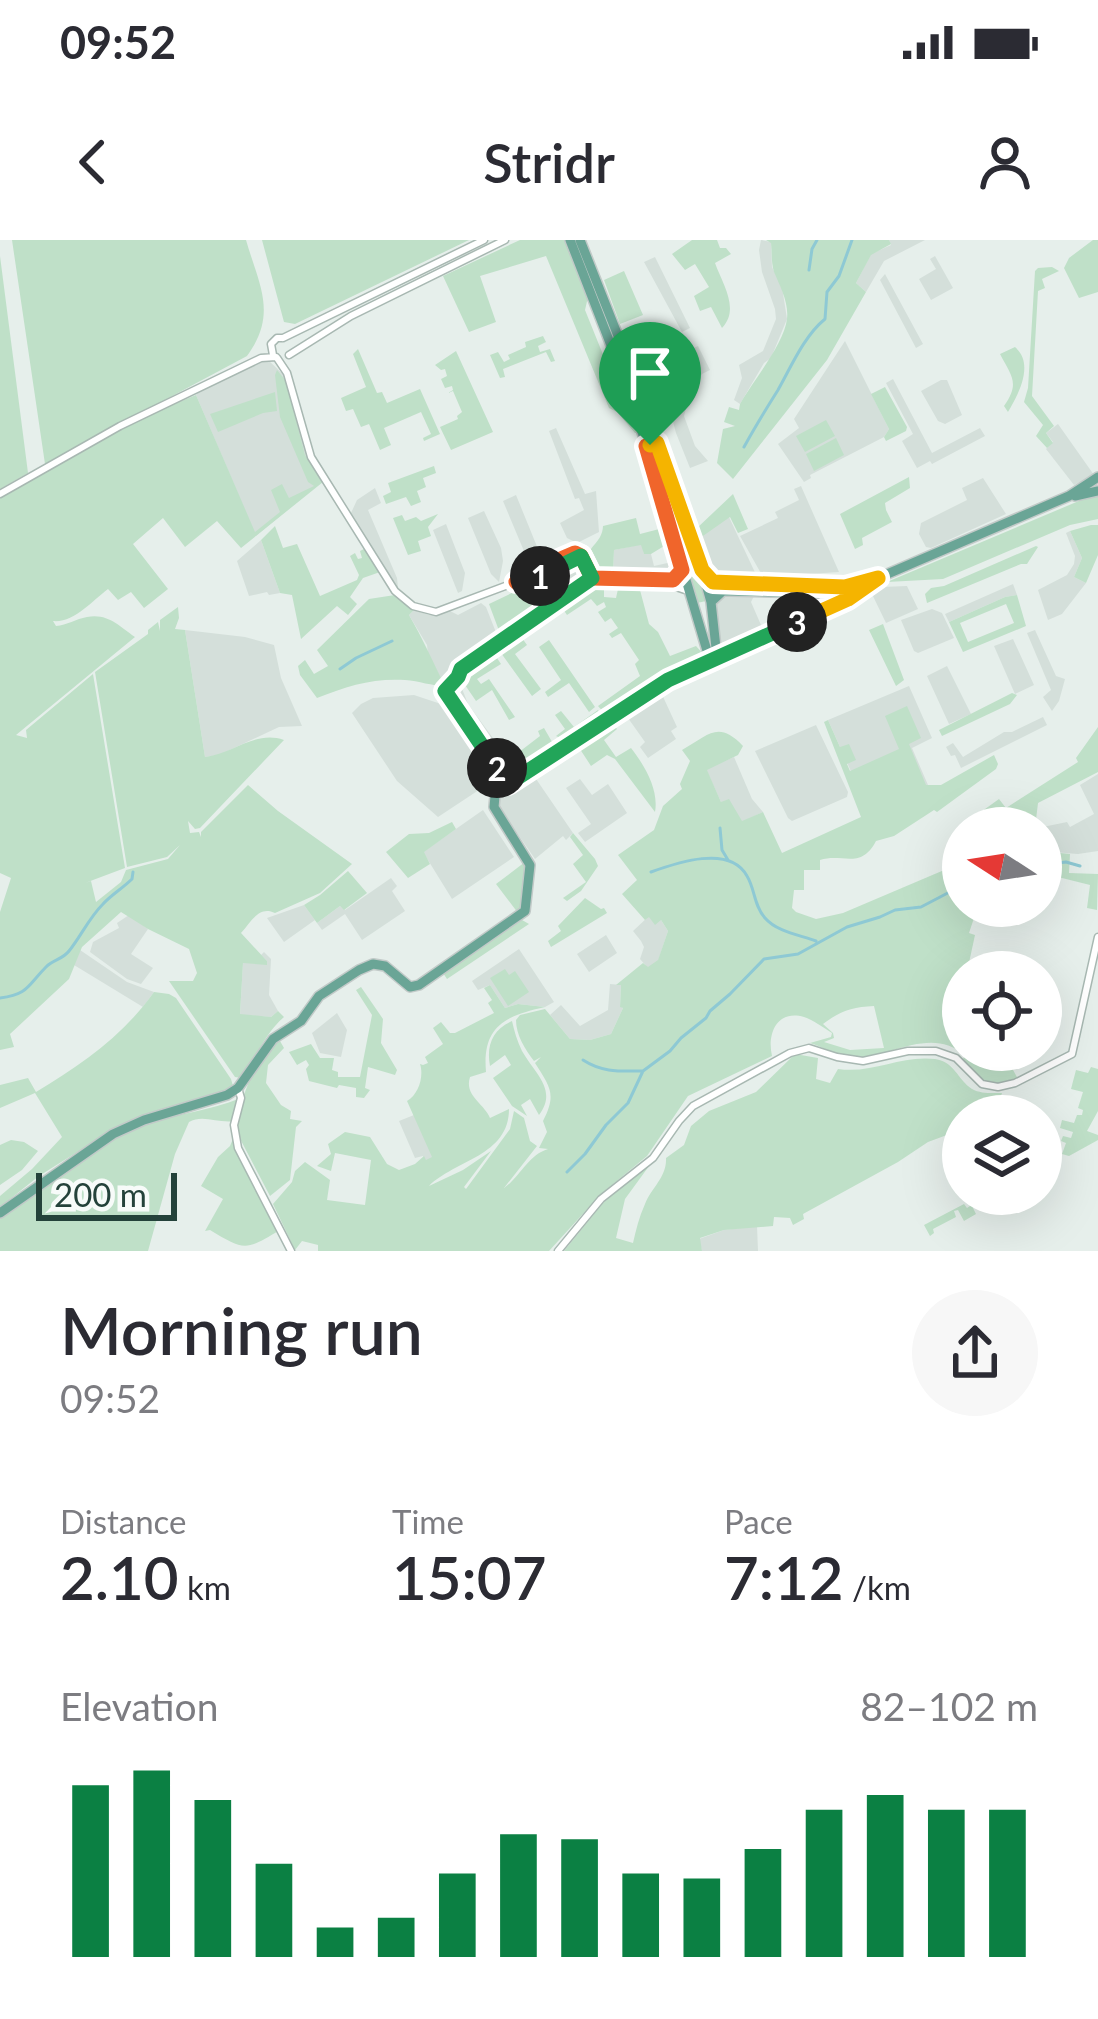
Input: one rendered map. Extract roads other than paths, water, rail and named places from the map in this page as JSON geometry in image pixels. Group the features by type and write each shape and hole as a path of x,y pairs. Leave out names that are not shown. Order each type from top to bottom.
{"main road":[{"path":"571,240 591,279"},
{"path":"580,240 651,445 702,570 717,657"},
{"path":"651,445 708,654 717,657"},
{"path":"710,602 730,591 846,595 1097,482"},
{"path":"674,543 688,532"},
{"path":"702,570 718,584 856,590"},
{"path":"0,1213 113,1134 238,1088 273,1039 298,1024 314,1001 354,973 379,964 405,985 419,985 525,911 530,865 494,807 495,796 668,680 856,590"},
{"path":"698,620 702,626 712,622"}],"street":[{"path":"261,358 275,339 484,240"},
{"path":"0,494 133,419 261,358 289,354 371,305 499,241"},
{"path":"284,338 291,345 287,374"},
{"path":"272,344 287,374 311,457 399,594 413,606 436,611 529,580 581,556 594,580"},
{"path":"508,784 446,694 446,687 461,669 594,580 673,580 682,570"},
{"path":"594,580 670,585 689,592"},
{"path":"558,1251 601,1199 653,1158 693,1106 790,1053 809,1048 862,1061 908,1051 936,1051 956,1058 982,1084 992,1087 1015,1083 1072,1054 1098,937"},
{"path":"238,1088 241,1098 234,1125 238,1148 291,1251"}],"waterway":[{"path":"809,270 817,240"},
{"path":"744,447 804,343 825,319 827,292 839,276 852,240"},
{"path":"340,669 392,641"},
{"path":"720,828 728,860"},
{"path":"651,872 702,859 728,861 747,876 770,923 816,941"},
{"path":"1062,862 1080,866"},
{"path":"0,998 22,991 67,954 98,909 132,879 133,872"},
{"path":"567,1172 628,1103 643,1071 706,1018 764,959 798,954 847,927 895,910 921,907 942,896"},
{"path":"583,1060 605,1069 643,1071"}]}
